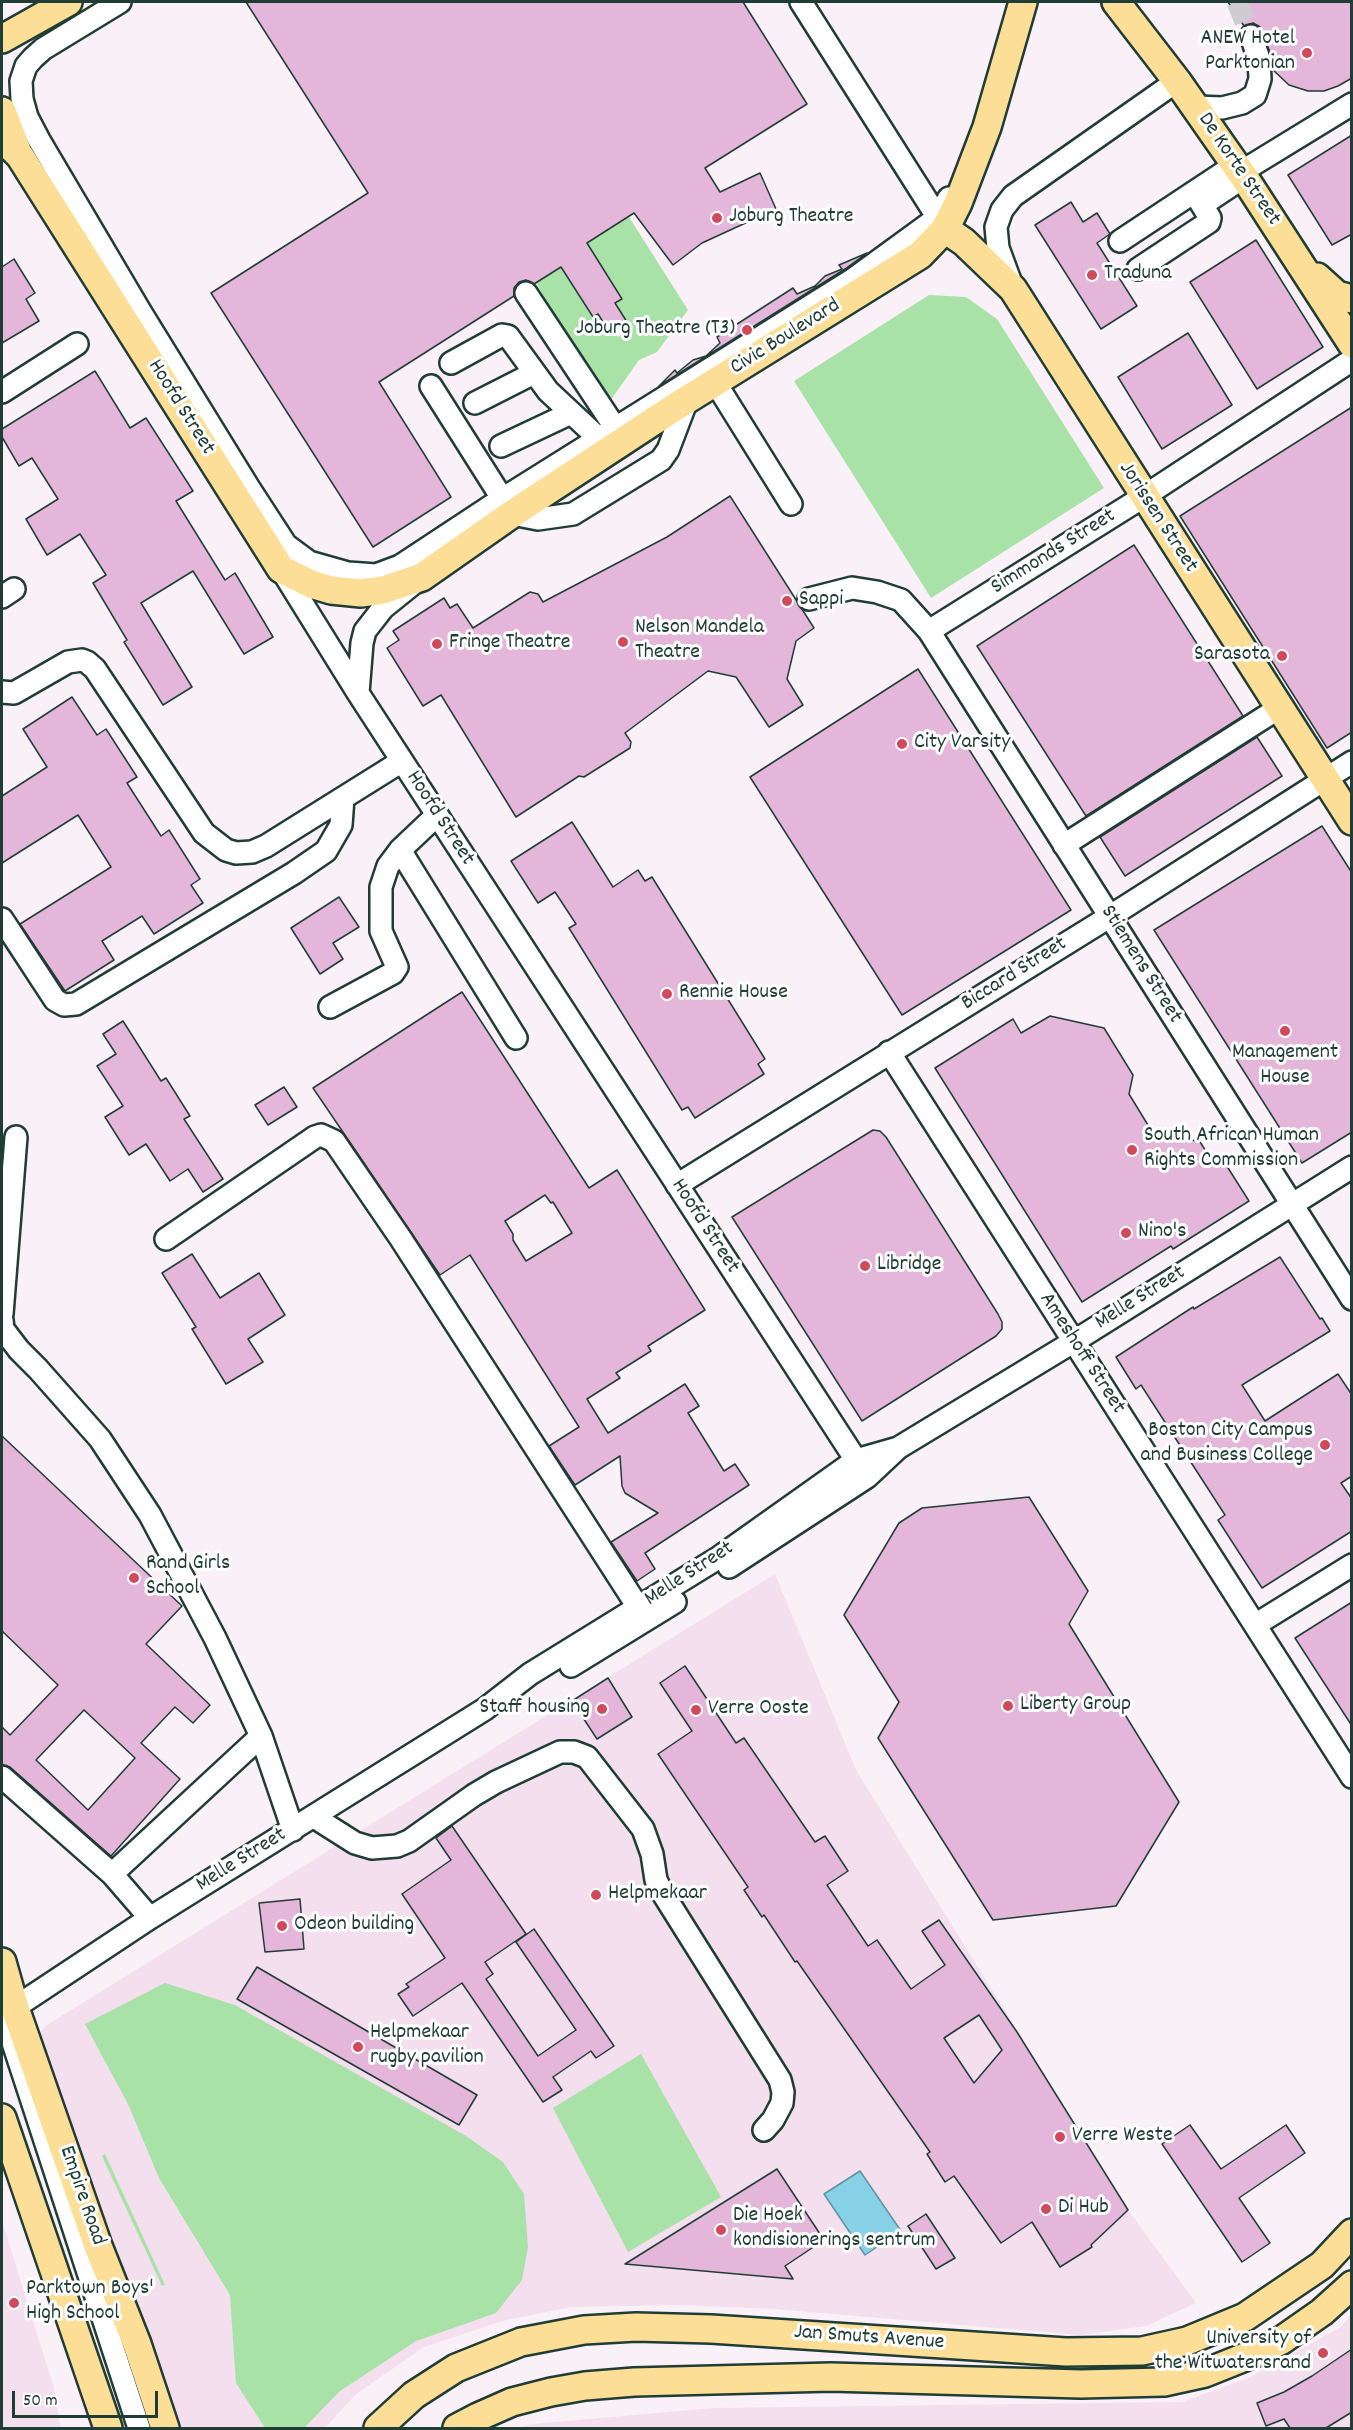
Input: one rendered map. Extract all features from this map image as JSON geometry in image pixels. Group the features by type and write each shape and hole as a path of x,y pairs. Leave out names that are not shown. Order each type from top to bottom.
{"main road":[{"path":"4,40 68,2"},
{"name":"Civic Boulevard","path":"281,569 311,584 331,590 361,593 383,590 422,577 508,506 612,440 687,400 920,255 941,224 987,127 1023,2"},
{"name":"De Korte Street","path":"1116,2 1131,12 1240,171 1352,344"},
{"name":"Hoofd Street","path":"7,131 281,569"},
{"name":"Jorissen Street","path":"941,224 964,242 1013,289 1143,497 1352,821"},
{"path":"1298,260 1337,296 1352,299"},
{"name":"Empire Road","path":"2,1962 5,2012 137,2344 165,2428"},
{"path":"2,2118 108,2428"},
{"name":"Jan Smuts Avenue","path":"378,2428 414,2395 456,2368 521,2342 584,2330 636,2327 711,2329 1066,2352 1142,2351 1187,2341 1245,2317 1322,2265 1352,2233"},
{"name":"Jan Smuts Avenue","path":"457,2428 512,2402 585,2386 634,2382 831,2377 1081,2384 1164,2382 1205,2373 1282,2340 1322,2312 1352,2285"}],"street":[{"path":"120,2 43,48 26,66 20,88 27,117 140,311 286,545 309,562 348,573 376,575 400,566 508,506"},
{"path":"801,2 941,224"},
{"path":"612,440 852,280 941,224 961,177 1014,2"},
{"path":"1196,108 1222,108 1242,103 1256,95 1260,79 1259,59 1251,36"},
{"path":"1013,289 998,248 996,227 1002,210 1013,196 1177,81"},
{"path":"1120,241 1198,198 1352,104"},
{"path":"7,131 140,311"},
{"path":"1138,268 1206,225 1210,218 1198,198"},
{"path":"526,293 612,440"},
{"path":"451,363 505,335 512,340 548,391 571,413 612,440"},
{"path":"2,392 77,344"},
{"name":"Simmonds Street","path":"930,631 1143,497 1352,360"},
{"path":"475,403 534,373"},
{"path":"715,382 791,504"},
{"path":"431,386 508,506 538,519 573,514 661,460 668,450 687,400"},
{"path":"501,446 571,413"},
{"name":"Hoofd Street","path":"281,569 358,693 862,1468"},
{"name":"Civic Boulevard","path":"358,693 365,631 383,608 422,577"},
{"path":"809,599 852,588 877,592 900,600 930,631"},
{"name":"Stiemens Street","path":"930,631 1352,1299"},
{"path":"2,692 14,693 68,662 82,660 87,662 95,669 204,833 225,850 236,853 252,852 266,846 402,761"},
{"path":"1064,845 1279,708"},
{"name":"Biccard Street","path":"677,1185 1109,917 1352,762"},
{"path":"2,919 55,1000 63,1005 76,1004 294,873 326,851 341,825 343,798"},
{"path":"330,1007 393,974 397,967 381,931 381,887 388,867 400,850 437,815"},
{"path":"400,850 516,1038"},
{"name":"Ameshoff Street","path":"890,1052 1352,1777"},
{"path":"166,1239 315,1137 321,1135 334,1141 401,1239 638,1607"},
{"path":"16,1137 2,1323 19,1350 100,1439 150,1515 215,1638 261,1736 293,1830"},
{"name":"Melle Street","path":"5,2012 150,1918 485,1709 530,1674 862,1468 1073,1342 1352,1167"},
{"name":"Melle Street","path":"485,1709 535,1688 606,1645 862,1468"},
{"path":"1255,1625 1352,1565"},
{"path":"112,1874 261,1736"},
{"path":"314,1817 356,1843 372,1848 397,1846 409,1841 496,1782 560,1752 574,1752 587,1757 643,1829 652,1854 656,1880 662,1892 780,2080 783,2092 782,2103 773,2120 764,2130"},
{"path":"2,1777 112,1874 150,1918"},
{"path":"5,2012 139,2428"},
{"path":"2,2048 127,2428"}],"shaded area":[{"name":"Helpmekaar","path":"775,1574 856,1770 1128,2210 1196,2303 1146,2326 1080,2335 774,2309 681,2305 572,2307 502,2321 424,2347 356,2394 325,2428 179,2428 153,2353 32,2041 47,2025"},
{"name":"Parktown Boys' High School","path":"2,2221 53,2385 61,2428 2,2428"},
{"name":"University of the Witwatersrand","path":"1351,2314 1351,2428 517,2428 533,2424 713,2408 1182,2402 1248,2378 1341,2327"}],"green space":[{"path":"629,217 688,310 657,352 639,360 608,404 536,283 561,267 592,317 597,314 609,333 614,331 618,337 627,331 624,324 627,322 616,304 623,299 587,244"},
{"path":"929,295 966,297 997,319 1104,488 931,598 794,381"},
{"path":"165,1983 235,2005 466,2136 503,2162 524,2194 528,2247 522,2280 496,2313 416,2341 340,2391 304,2428 265,2428 236,2383 230,2295 159,2178 128,2104 85,2024"},
{"path":"641,2054 721,2197 628,2252 553,2108"},
{"path":"105,2154 165,2285 162,2286 102,2156"}],"water":[{"path":"860,2171 901,2231 865,2255 824,2194"}],"building":[{"path":"246,2 743,2 807,104 705,168 720,192 760,173 776,209 702,243 673,265 634,213 587,243 622,299 615,303 627,322 610,333 598,314 593,317 561,267 534,284 526,280 519,282 514,288 514,296 379,382 451,497 373,547 211,293 368,193"},
{"name":"ANEW Hotel Parktonian","path":"1228,2 1352,2 1352,78 1324,91 1308,91 1289,85 1272,69 1271,55 1260,27 1253,23 1244,26"},
{"path":"1352,135 1352,234 1332,245 1288,175"},
{"name":"Traduna","path":"1071,202 1083,222 1097,213 1110,234 1097,243 1137,306 1101,329 1035,225"},
{"path":"1256,240 1323,347 1257,389 1190,282"},
{"path":"867,253 845,269 659,386 675,370 677,373 693,360 706,356 720,343 717,337 793,288 797,294 815,286 825,276 842,269 839,265"},
{"path":"14,259 35,293 26,299 39,321 2,343 2,267"},
{"path":"1188,333 1232,405 1162,449 1118,377"},
{"path":"95,371 130,428 146,418 193,491 176,501 225,580 235,573 273,637 244,654 193,571 141,603 192,687 163,705 124,642 127,640 93,583 106,575 80,534 47,555 26,519 58,499 32,458 19,466 2,437 2,429"},
{"path":"1352,407 1352,732 1327,748 1180,516"},
{"path":"730,496 814,628 796,641 787,679 803,705 769,727 736,677 708,671 625,733 631,742 630,748 584,777 579,776 516,817 441,695 423,706 387,648 399,640 393,631 444,598 450,608 457,604 473,628 530,592 538,594 543,602 667,537"},
{"path":"1134,545 1243,716 1086,816 977,646"},
{"path":"918,669 1071,910 902,1015 750,777"},
{"path":"72,697 97,735 106,729 137,777 127,783 161,836 169,830 200,879 191,885 203,903 154,934 142,916 102,941 114,960 65,991 20,924 111,867 78,815 2,863 2,796 47,767 23,729"},
{"path":"1257,737 1282,776 1125,876 1100,837"},
{"name":"Rennie House","path":"572,822 613,887 638,870 645,881 652,877 765,1059 758,1064 764,1074 695,1118 688,1107 682,1110 569,928 576,924 555,892 538,903 511,861"},
{"name":"Management House","path":"1322,826 1352,873 1352,1132 1302,1163 1154,930"},
{"path":"339,897 359,927 333,943 343,959 320,974 291,928"},
{"path":"462,992 589,1188 617,1170 705,1310 648,1346 651,1351 616,1373 620,1378 587,1399 608,1433 685,1384 699,1406 688,1413 724,1471 735,1464 749,1485 645,1553 655,1569 637,1581 611,1542 658,1513 625,1493 622,1486 620,1456 575,1485 549,1446 579,1427 470,1255 440,1275 313,1088","holes":["545,1195 551,1203 553,1202 572,1233 526,1261 505,1221"]},
{"path":"1050,1016 1104,1028 1133,1075 1129,1094 1151,1130 1200,1142 1215,1165 1223,1160 1249,1201 1173,1249 1171,1246 1082,1302 935,1068 1013,1019 1021,1033"},
{"path":"123,1021 161,1081 166,1078 190,1116 184,1119 223,1179 203,1192 188,1169 170,1181 146,1144 129,1155 105,1117 123,1106 97,1066 116,1054 103,1034"},
{"path":"284,1087 297,1107 268,1125 255,1105"},
{"name":"Libridge","path":"873,1130 880,1131 886,1137 998,1314 1002,1322 1002,1329 996,1336 862,1421 732,1217"},
{"path":"192,1254 220,1298 259,1273 285,1315 248,1339 263,1362 226,1384 192,1329 196,1327 162,1273"},
{"path":"1280,1257 1330,1331 1242,1385 1265,1421 1338,1374 1352,1395 1352,1476 1341,1483 1352,1499 1352,1531 1262,1588 1218,1520 1225,1515 1141,1385 1136,1389 1116,1357 1193,1307 1194,1309"},
{"path":"2,1436 182,1606 146,1644 210,1705 193,1723 175,1707 141,1743 180,1779 111,1856 10,1767 2,1765 2,1727 10,1735 58,1685 2,1631","holes":["84,1710 135,1758 88,1810 36,1760"]},
{"name":"Liberty Group","path":"1029,1497 1088,1591 1069,1624 1179,1802 1116,1906 993,1920 878,1738 899,1702 844,1615 899,1523 922,1508"},
{"path":"1352,1602 1352,1726 1295,1638"},
{"path":"685,1666 736,1743 744,1738 815,1842 825,1836 848,1871 827,1885 868,1946 877,1940 911,1989 945,1965 922,1931 939,1920 1017,2032 1128,2210 1091,2245 1092,2247 1060,2267 1032,2222 1001,2243 954,2176 945,2182 927,2154 930,2152 797,1961 795,1962 764,1915 762,1917 744,1890 748,1887 658,1754 692,1731 660,1683","holes":["979,2015 1002,2050 974,2083 944,2038"]},
{"name":"Staff housing","path":"608,1678 632,1717 597,1739 572,1701"},
{"path":"452,1826 526,1934 485,1962 493,1974 486,1979 538,2056 576,2030 516,1942 534,1929 614,2046 596,2058 591,2051 553,2077 562,2090 543,2102 462,1983 413,2016 398,1994 409,1987 406,1984 445,1958 402,1894 451,1860 436,1838"},
{"name":"Odeon building","path":"300,1899 304,1949 265,1952 259,1903"},
{"name":"Helpmekaar rugby pavilion","path":"257,1967 477,2095 459,2125 237,1999"},
{"path":"1190,2125 1221,2169 1286,2125 1305,2153 1239,2198 1270,2243 1242,2262 1162,2144"},
{"name":"Die Hoek kondisionerings sentrum","path":"777,2169 824,2240 785,2266 793,2279 625,2264"},
{"path":"926,2214 955,2258 936,2269 908,2226"},
{"path":"1352,2349 1352,2412 1326,2428 1290,2428 1284,2419 1266,2426 1257,2403 1284,2392"}],"tunnel":[{"path":"1237,2 1251,36"}],"place":[{"name":"ANEW Hotel Parktonian","path":"1307,53"},
{"name":"Joburg Theatre","path":"717,218"},
{"name":"Traduna","path":"1092,275"},
{"name":"Joburg Theatre (T3)","path":"747,330"},
{"name":"Sappi","path":"787,601"},
{"name":"Nelson Mandela Theatre","path":"623,642"},
{"name":"Fringe Theatre","path":"437,644"},
{"name":"Sarasota","path":"1282,656"},
{"name":"City Varsity","path":"902,744"},
{"name":"Rennie House","path":"667,994"},
{"name":"Management House","path":"1285,1031"},
{"name":"South African Human Rights Commission","path":"1132,1150"},
{"name":"Nino's","path":"1126,1233"},
{"name":"Libridge","path":"865,1266"},
{"name":"Boston City Campus and Business College","path":"1325,1445"},
{"name":"Rand Girls School","path":"134,1578"},
{"name":"Liberty Group","path":"1008,1706"},
{"name":"Staff housing","path":"602,1709"},
{"name":"Verre Ooste","path":"696,1710"},
{"name":"Helpmekaar","path":"596,1895"},
{"name":"Odeon building","path":"282,1926"},
{"name":"Helpmekaar rugby pavilion","path":"358,2047"},
{"name":"Verre Weste","path":"1060,2137"},
{"name":"Di Hub","path":"1046,2209"},
{"name":"Die Hoek kondisionerings sentrum","path":"721,2230"},
{"name":"Parktown Boys' High School","path":"14,2303"},
{"name":"University of the Witwatersrand","path":"1323,2353"}]}
